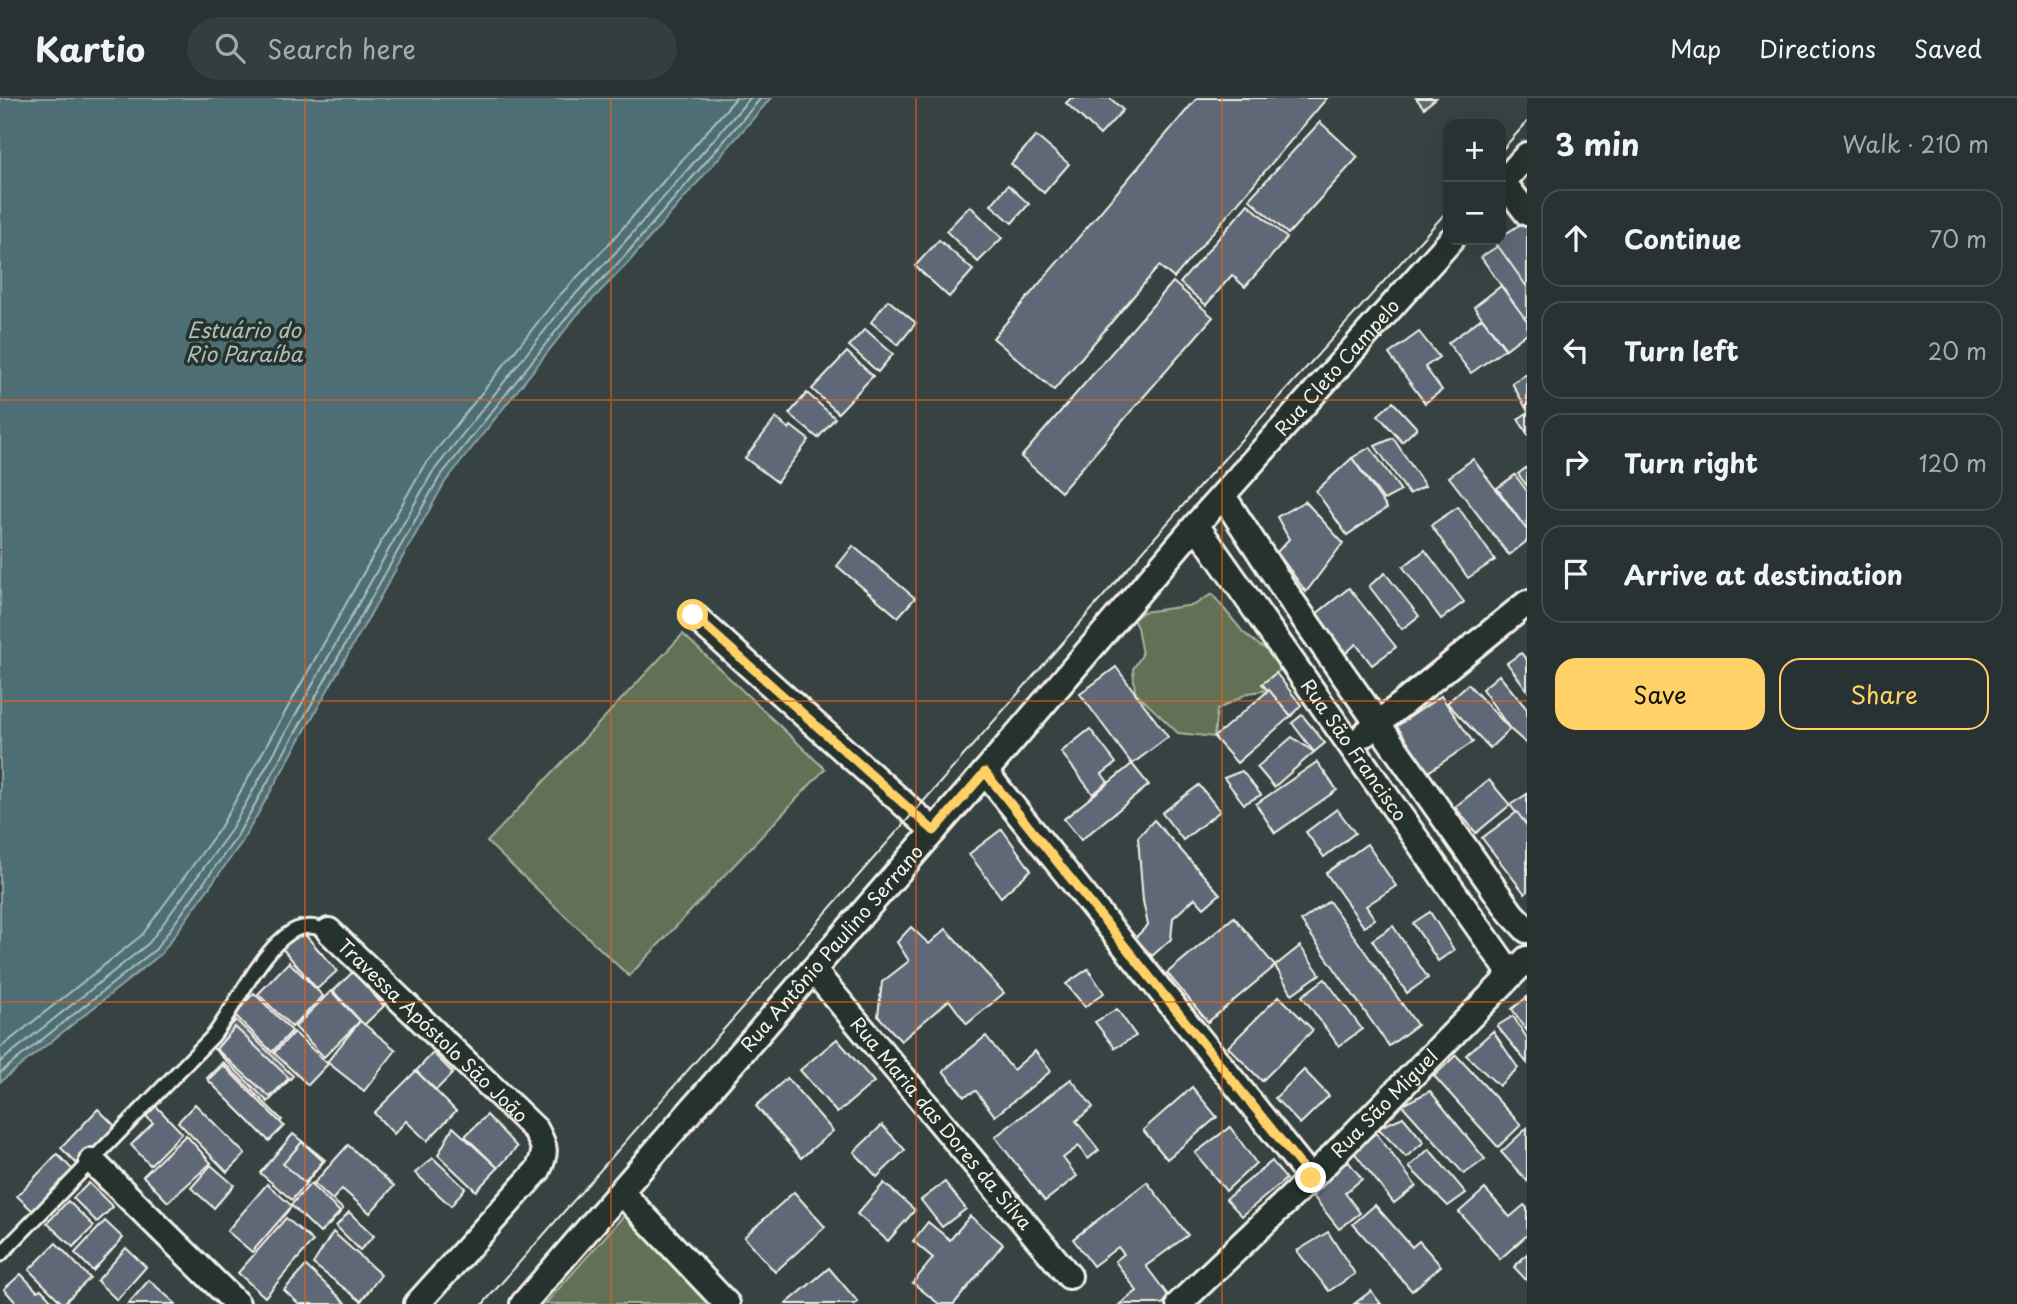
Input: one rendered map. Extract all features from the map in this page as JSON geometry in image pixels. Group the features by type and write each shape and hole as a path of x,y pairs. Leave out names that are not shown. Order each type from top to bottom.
{"street":[{"path":"1503,182 1527,155"},
{"path":"1506,188 1527,213"},
{"name":"Rua Cleto Campelo","path":"1223,496 1447,245"},
{"name":"Rua Antônio Paulino Serrano","path":"523,1304 1223,496"},
{"name":"Rua São Francisco","path":"1223,496 1378,724 1511,913 1527,930"},
{"name":"Rua São Francisco","path":"1196,525 1351,746 1519,967"},
{"path":"1351,746 1527,603"},
{"path":"693,615 934,831"},
{"path":"985,772 1311,1178"},
{"name":"Travessa Apóstolo São João","path":"329,931 536,1130 545,1147 538,1170 417,1304"},
{"name":"Rua São Miguel","path":"1179,1304 1311,1178 1519,967"},
{"name":"Rua Maria das Dores da Silva","path":"813,970 1069,1276"},
{"path":"92,1161 237,1304"},
{"path":"621,1192 727,1304"}],"lane":[{"path":"0,1255 213,1035 228,1016 247,982 278,943 296,929 312,926 329,931"}],"green space":[{"path":"1212,594 1243,632 1260,646 1291,661 1270,678 1269,690 1248,693 1217,710 1214,737 1178,733 1135,692 1133,669 1142,655 1137,627 1133,620 1143,612 1194,605"},
{"path":"683,634 825,769 629,976 487,842"},
{"path":"628,1211 719,1304 545,1304"}],"water":[{"name":"Estuário do Rio Paraíba","path":"0,98 771,98 627,264 577,315 445,482 242,842 161,954 0,1082"}],"building":[{"path":"1071,98 1110,98 1123,110 1100,135 1066,103"},
{"path":"1197,98 1327,98 1174,278 1159,266 1054,390 993,338"},
{"path":"1416,98 1436,98 1424,108"},
{"path":"1320,122 1358,157 1288,234 1249,199"},
{"path":"1036,136 1069,164 1044,193 1011,164"},
{"path":"1008,185 1029,204 1012,223 991,205"},
{"path":"1248,204 1287,238 1245,287 1232,275 1206,305 1180,283"},
{"path":"970,206 1002,238 978,262 946,231"},
{"path":"1525,221 1527,291 1496,245 1506,245 1506,234"},
{"path":"939,240 973,270 949,297 915,266"},
{"path":"1498,246 1527,287 1527,316 1524,318 1481,257"},
{"path":"1173,282 1213,317 1061,492 1021,457"},
{"path":"1501,286 1527,321 1527,333 1506,349 1474,307"},
{"path":"888,300 916,323 898,345 871,322"},
{"path":"1482,318 1505,349 1471,373 1448,343"},
{"path":"865,329 893,354 878,372 849,346"},
{"path":"1419,332 1439,357 1425,367 1442,390 1425,403 1389,354"},
{"path":"847,352 873,376 838,413 812,389"},
{"path":"1527,374 1527,410 1512,383"},
{"path":"807,393 835,418 818,438 789,414"},
{"path":"1393,402 1417,428 1402,442 1378,415"},
{"path":"1527,413 1527,433 1518,419"},
{"path":"776,418 809,440 777,482 745,458"},
{"path":"1393,438 1425,486 1409,494 1375,446"},
{"path":"1370,447 1401,491 1384,500 1352,458"},
{"path":"1352,458 1387,508 1347,535 1316,491"},
{"path":"1473,459 1527,530 1527,541 1509,555 1449,477"},
{"path":"1527,467 1527,486 1518,474"},
{"path":"1515,475 1527,491 1527,530 1497,488"},
{"path":"1305,501 1343,543 1306,592 1277,552 1289,539 1277,517"},
{"path":"1458,507 1495,560 1468,578 1431,525"},
{"path":"853,546 915,598 898,617 837,566"},
{"path":"1425,550 1464,602 1441,619 1403,567"},
{"path":"1385,573 1419,616 1402,629 1369,586"},
{"path":"1349,588 1396,647 1372,665 1356,644 1346,653 1315,615"},
{"path":"1521,653 1527,660 1527,690 1507,663"},
{"path":"1116,667 1168,737 1132,764 1080,694"},
{"path":"1276,673 1301,705 1291,716 1262,684"},
{"path":"1499,675 1527,709 1527,744 1510,729 1482,689"},
{"path":"1468,684 1510,729 1490,748 1447,703"},
{"path":"1269,690 1291,716 1237,763 1214,737"},
{"path":"1441,696 1473,742 1425,774 1394,728"},
{"path":"1302,715 1325,743 1314,752 1292,723"},
{"path":"1090,729 1116,763 1102,774 1108,782 1093,794 1061,752"},
{"path":"1292,737 1314,752 1274,787 1257,767"},
{"path":"1317,762 1337,790 1275,833 1256,804"},
{"path":"1132,764 1149,785 1081,840 1064,819"},
{"path":"1242,771 1261,795 1244,804 1224,778"},
{"path":"1489,780 1510,805 1476,833 1455,807"},
{"path":"1199,785 1220,811 1183,840 1162,813"},
{"path":"1527,794 1527,826 1510,805"},
{"path":"1337,809 1355,833 1324,857 1306,832"},
{"path":"1517,812 1527,826 1525,894 1482,838"},
{"path":"1154,820 1220,894 1204,908 1195,898 1173,918 1171,939 1152,956 1135,938 1148,925 1143,901 1138,837"},
{"path":"1002,829 1031,870 1001,897 969,854"},
{"path":"1367,844 1396,886 1366,906 1375,919 1364,927 1326,873"},
{"path":"1329,901 1417,1025 1389,1046 1301,921"},
{"path":"1430,912 1454,950 1438,961 1413,923"},
{"path":"1234,917 1275,966 1208,1022 1167,973"},
{"path":"1393,926 1428,978 1407,993 1372,940"},
{"path":"911,927 929,944 946,929 1004,993 967,1024 949,1000 901,1041 878,1016 882,982 909,961 897,942"},
{"path":"301,930 337,971 317,989 281,947"},
{"path":"1300,946 1320,974 1292,994 1275,966"},
{"path":"289,962 323,996 292,1027 258,994"},
{"path":"1088,969 1104,993 1085,1007 1066,984"},
{"path":"353,972 384,1006 364,1025 333,991"},
{"path":"1325,979 1362,1029 1339,1046 1302,996"},
{"path":"331,991 360,1021 324,1057 295,1027"},
{"path":"254,993 292,1031 272,1052 234,1014"},
{"path":"1279,996 1313,1030 1262,1081 1228,1047"},
{"path":"1527,997 1527,1031 1512,1009"},
{"path":"1117,1009 1136,1036 1115,1048 1095,1022"},
{"path":"1513,1016 1527,1038 1527,1063 1497,1026"},
{"path":"236,1020 293,1076 268,1102 211,1046"},
{"path":"360,1021 396,1050 364,1091 327,1062"},
{"path":"235,1027 289,1078 270,1097 216,1049"},
{"path":"1493,1031 1518,1068 1499,1086 1466,1055"},
{"path":"294,1032 328,1064 308,1085 274,1053"},
{"path":"986,1036 1013,1070 1035,1051 1051,1071 995,1116 976,1091 964,1096 943,1071"},
{"path":"837,1039 874,1082 837,1113 800,1070"},
{"path":"433,1053 453,1073 436,1090 416,1071"},
{"path":"1456,1055 1521,1125 1498,1147 1434,1076"},
{"path":"223,1062 282,1120 264,1136 207,1078"},
{"path":"223,1065 284,1126 269,1141 208,1080"},
{"path":"1304,1070 1329,1096 1300,1124 1275,1098"},
{"path":"416,1071 456,1111 427,1141 406,1121 394,1134 374,1113"},
{"path":"787,1078 833,1131 801,1158 756,1106"},
{"path":"1071,1079 1093,1107 1076,1121 1099,1150 1088,1159 1079,1146 1063,1158 1077,1176 1045,1201 995,1137"},
{"path":"1192,1087 1217,1117 1167,1159 1143,1130"},
{"path":"1430,1091 1485,1159 1464,1174 1402,1105"},
{"path":"195,1104 245,1154 227,1172 178,1122"},
{"path":"156,1106 182,1133 150,1165 131,1145 153,1123 146,1116"},
{"path":"98,1109 118,1129 81,1168 61,1148"},
{"path":"487,1115 517,1147 498,1168 465,1136"},
{"path":"1403,1117 1424,1142 1406,1157 1378,1128"},
{"path":"882,1125 905,1150 877,1177 854,1152"},
{"path":"453,1127 498,1168 476,1191 438,1155"},
{"path":"1230,1127 1256,1163 1226,1191 1195,1153"},
{"path":"1527,1128 1527,1181 1501,1152"},
{"path":"1376,1133 1416,1186 1394,1203 1353,1151"},
{"path":"293,1134 325,1160 292,1200 260,1173"},
{"path":"186,1135 211,1163 168,1202 143,1176"},
{"path":"302,1142 323,1161 305,1183 283,1164"},
{"path":"348,1145 394,1186 370,1213 342,1189 332,1200 314,1183"},
{"path":"1429,1149 1466,1193 1448,1206 1409,1167"},
{"path":"57,1154 75,1172 36,1214 17,1196"},
{"path":"433,1158 465,1188 451,1206 415,1173"},
{"path":"1272,1161 1286,1179 1242,1216 1226,1199"},
{"path":"1348,1161 1362,1179 1345,1193 1360,1213 1339,1229 1309,1191"},
{"path":"211,1165 234,1185 214,1208 191,1188"},
{"path":"945,1182 966,1209 942,1227 921,1200"},
{"path":"1147,1182 1188,1235 1146,1266 1170,1298 1162,1304 1120,1304 1137,1291 1115,1261 1124,1254 1118,1247 1093,1266 1073,1239"},
{"path":"89,1183 113,1207 97,1222 73,1198"},
{"path":"313,1183 343,1209 329,1225 299,1199"},
{"path":"884,1183 915,1210 888,1241 857,1214"},
{"path":"267,1184 292,1206 252,1252 227,1231"},
{"path":"310,1184 340,1212 320,1233 291,1205"},
{"path":"1485,1189 1510,1217 1524,1205 1527,1208 1527,1235 1500,1259 1459,1212"},
{"path":"794,1192 825,1227 775,1272 744,1237"},
{"path":"68,1201 94,1226 73,1247 47,1223"},
{"path":"1375,1205 1412,1247 1419,1241 1441,1266 1412,1291 1353,1224"},
{"path":"349,1212 374,1236 360,1250 336,1226"},
{"path":"970,1216 1003,1244 954,1304 939,1304 913,1283 933,1258 913,1241 928,1222 950,1240"},
{"path":"286,1218 313,1241 265,1297 238,1273"},
{"path":"105,1221 123,1238 93,1271 75,1253"},
{"path":"333,1232 381,1275 361,1301 313,1264"},
{"path":"1328,1232 1355,1274 1329,1291 1297,1251"},
{"path":"56,1243 90,1278 63,1304 29,1270"},
{"path":"126,1248 146,1267 117,1300 97,1281"},
{"path":"1527,1254 1527,1281 1514,1267"},
{"path":"306,1266 347,1304 299,1304 284,1290"},
{"path":"829,1268 858,1302 786,1304"},
{"path":"21,1274 37,1291 41,1289 55,1304 17,1304 4,1289"},
{"path":"149,1280 176,1304 128,1304"},
{"path":"1371,1291 1381,1304 1354,1304"}],"tram line":[{"path":"1506,145 1527,122"},
{"path":"483,1304 1207,478 1443,216"}],"route":[{"path":"693,615 934,831 985,772 1311,1178"}]}
